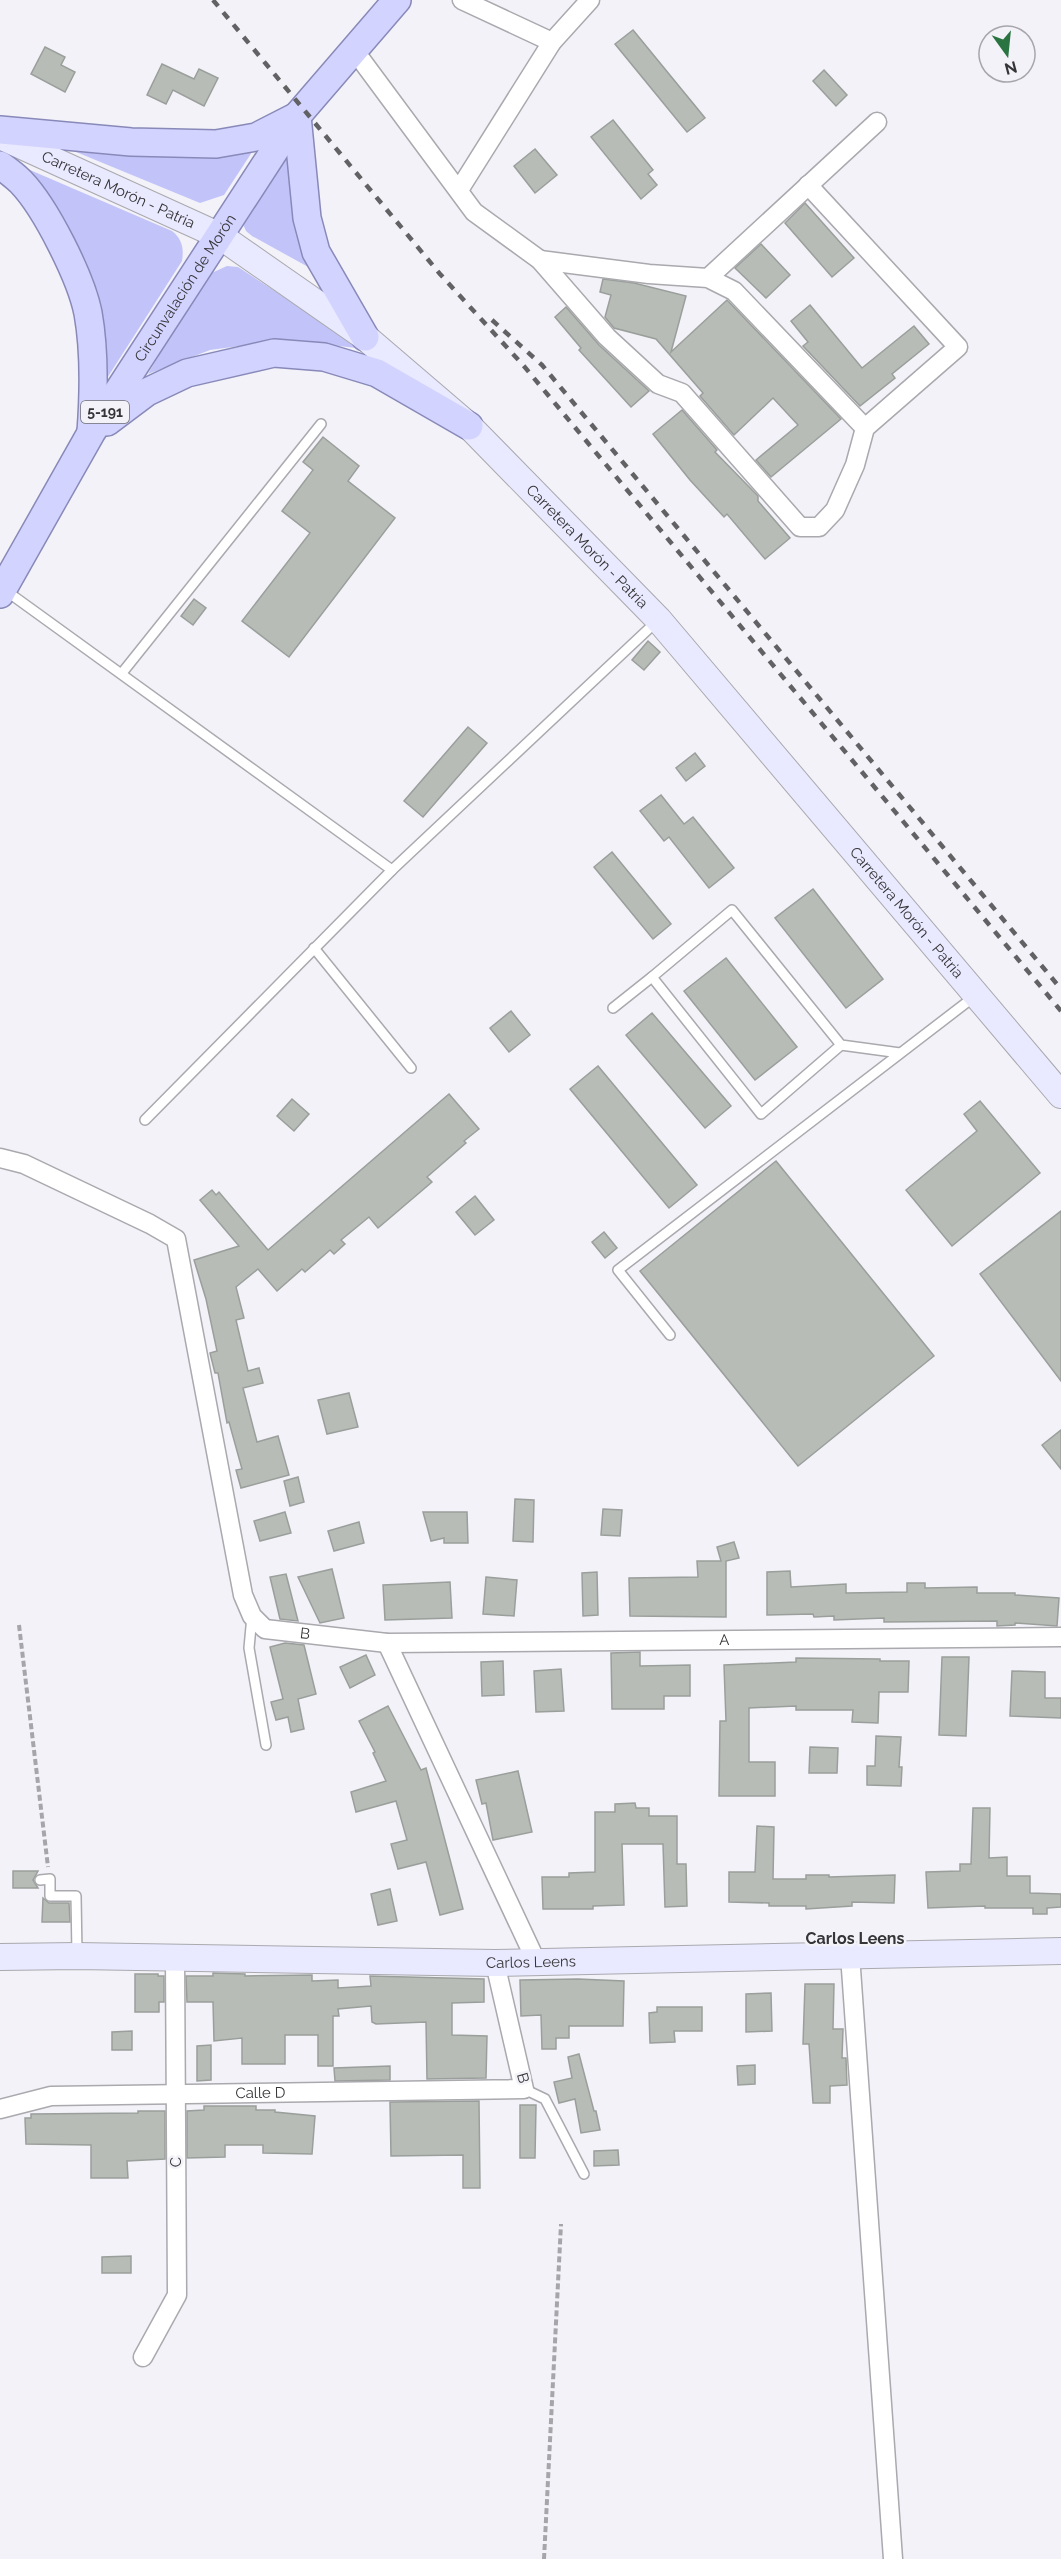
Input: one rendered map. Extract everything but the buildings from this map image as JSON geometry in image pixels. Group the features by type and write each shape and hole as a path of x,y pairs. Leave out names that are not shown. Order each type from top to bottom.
{"main road":[{"name":"Circunvalación de Morón","path":"1,591 91,433 297,116 397,0"},
{"path":"0,130 131,142 216,144 256,137 297,116 307,218 316,252 365,337"},
{"path":"0,165 22,183 55,231 87,311 94,387 91,433"},
{"path":"91,433 147,392 188,373 274,353 324,357 377,373 469,426"}],"street":[{"path":"462,0 552,42"},
{"path":"459,190 552,42 590,0"},
{"path":"354,50 474,212 540,260 607,337 658,384 682,393 800,527 819,527 835,510 855,465 865,428 958,347 808,185"},
{"path":"708,278 877,122"},
{"name":"Carretera Morón - Patria","path":"0,136 220,236 365,337 469,426 658,619 1061,1095"},
{"path":"540,260 649,274 708,278 734,291 865,428"},
{"path":"0,1158 24,1164 150,1224 170,1234 179,1245 243,1595 252,1616"},
{"name":"B","path":"252,1616 265,1629 387,1643"},
{"name":"A","path":"387,1643 1061,1637"},
{"path":"387,1643 537,1963"},
{"name":"Carlos Leens","path":"0,1957 77,1956 537,1963 1061,1951"},
{"path":"850,1956 893,2559"},
{"name":"C","path":"143,2357 177,2295 175,1959"},
{"name":"B","path":"495,1963 524,2089"},
{"name":"Calle D","path":"0,2109 51,2096 524,2089"}],"lane":[{"path":"122,674 321,424"},
{"path":"1,591 122,674 392,870"},
{"path":"145,1119 392,870 658,619"},
{"path":"613,1008 732,910 841,1044 900,1053"},
{"path":"314,948 411,1068"},
{"path":"652,977 761,1114 841,1044"},
{"path":"670,1335 618,1270 977,995"},
{"path":"252,1616 249,1648 266,1745"},
{"path":"45,1880 50,1896 76,1896 77,1956"},
{"name":"B","path":"524,2089 545,2099 584,2174"}],"path":[{"path":"19,1625 45,1880"},
{"path":"544,2559 561,2224"}],"shaded area":[{"path":"47,140 254,149 224,195 200,203"},
{"path":"289,148 312,269 252,236 246,231 242,222"},
{"path":"23,167 172,231 182,244 182,261 102,386"},
{"path":"227,266 238,267 364,349 299,341 268,342 210,350 148,374 205,276"}],"railway":[{"path":"213,0 440,274 523,365 1061,1011"},
{"path":"492,320 542,365 1061,989"}],"district":[{"name":"Carlos Leens","path":"855,1938"}]}
